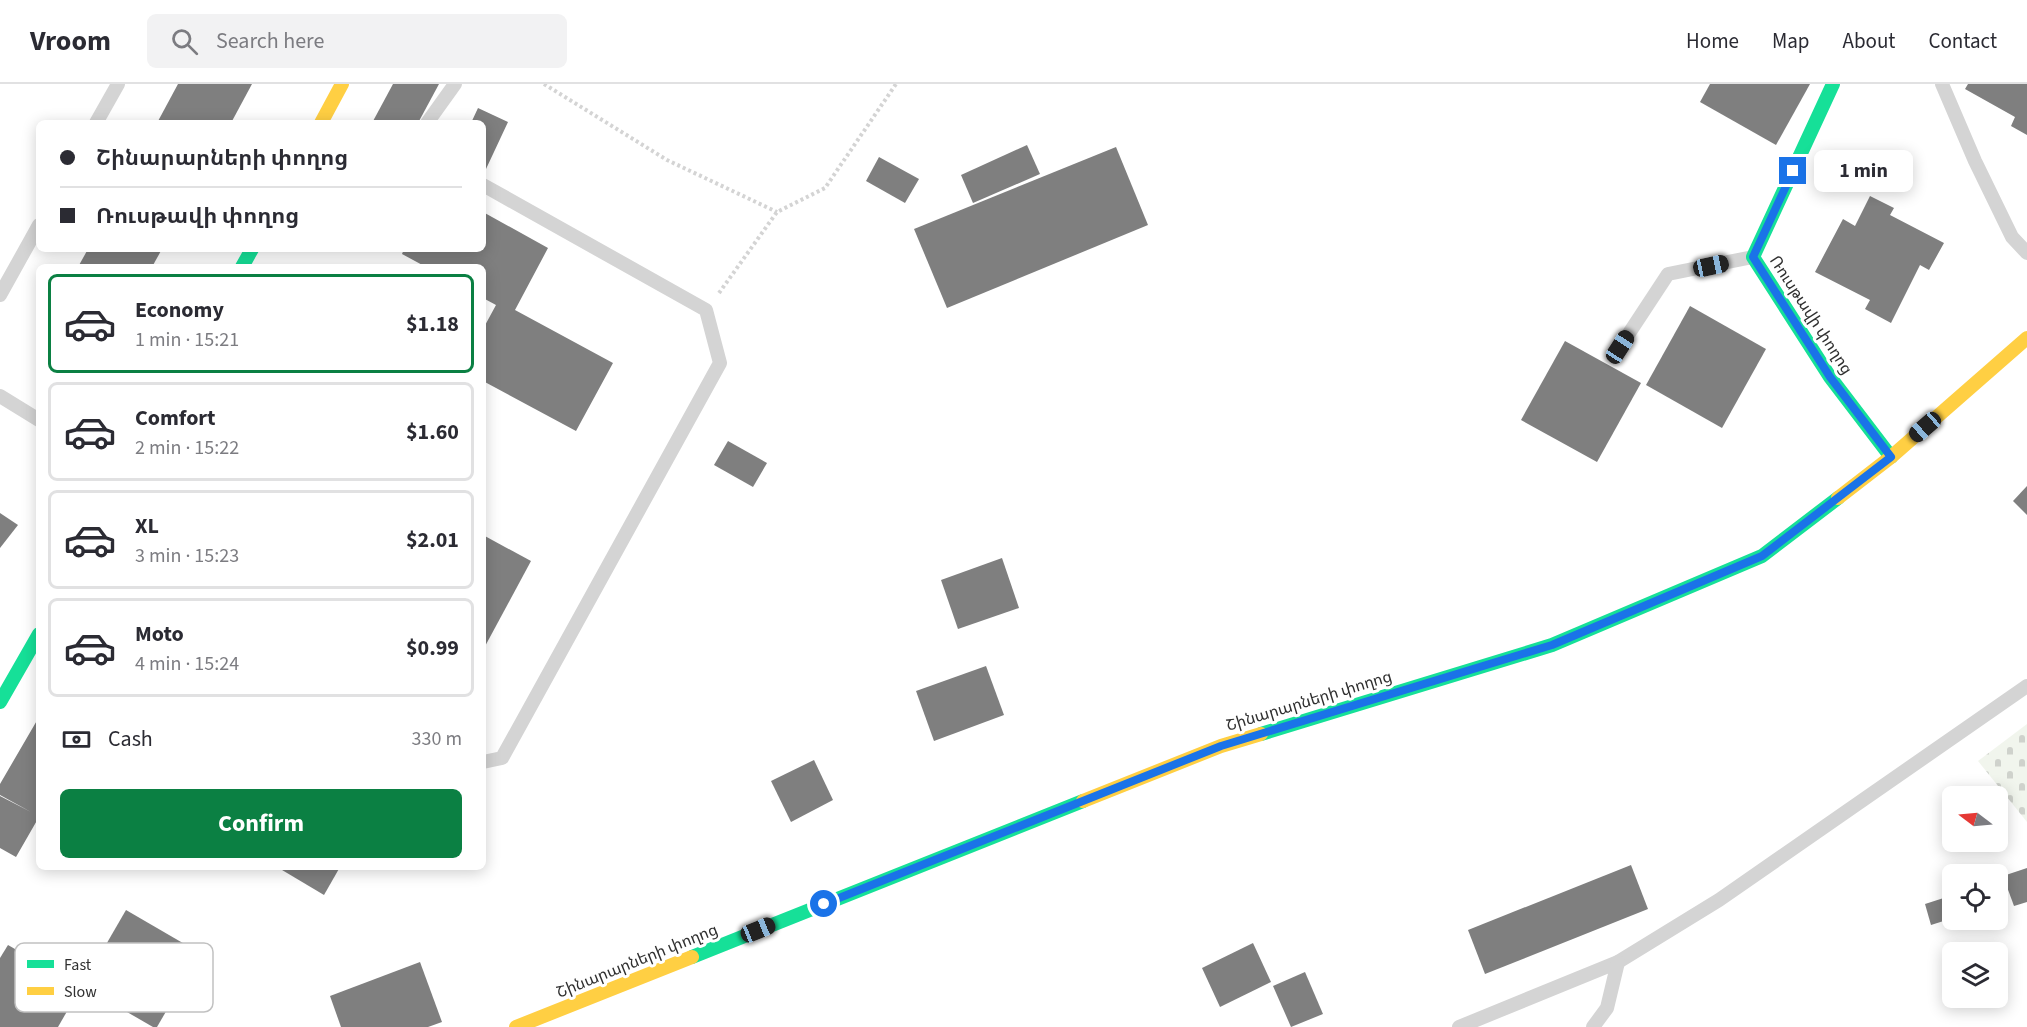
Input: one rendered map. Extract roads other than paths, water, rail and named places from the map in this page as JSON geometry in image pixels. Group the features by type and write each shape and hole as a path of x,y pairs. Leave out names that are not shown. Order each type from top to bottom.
{"street":[{"path":"323,120 342,84"},
{"name":"Ռուսթավի փողոց","path":"1833,84 1753,257 1830,377 1891,457"},
{"name":"Շինարարների փողոց","path":"516,1027 1221,746 1552,645 1762,556 1891,457 2027,338"},
{"path":"0,702 36,639"}],"lane":[{"path":"98,120 118,84"},
{"path":"429,120 454,84"},
{"path":"1942,84 1975,161 2012,237 2027,253"},
{"path":"486,187 706,310 720,363 502,758 486,761"},
{"path":"0,295 36,230"},
{"path":"1620,347 1668,274 1753,257"},
{"path":"0,396 36,418"},
{"path":"1459,1027 1618,962 1719,900 2027,686"},
{"path":"1593,1027 1606,1008 1618,962"}]}
